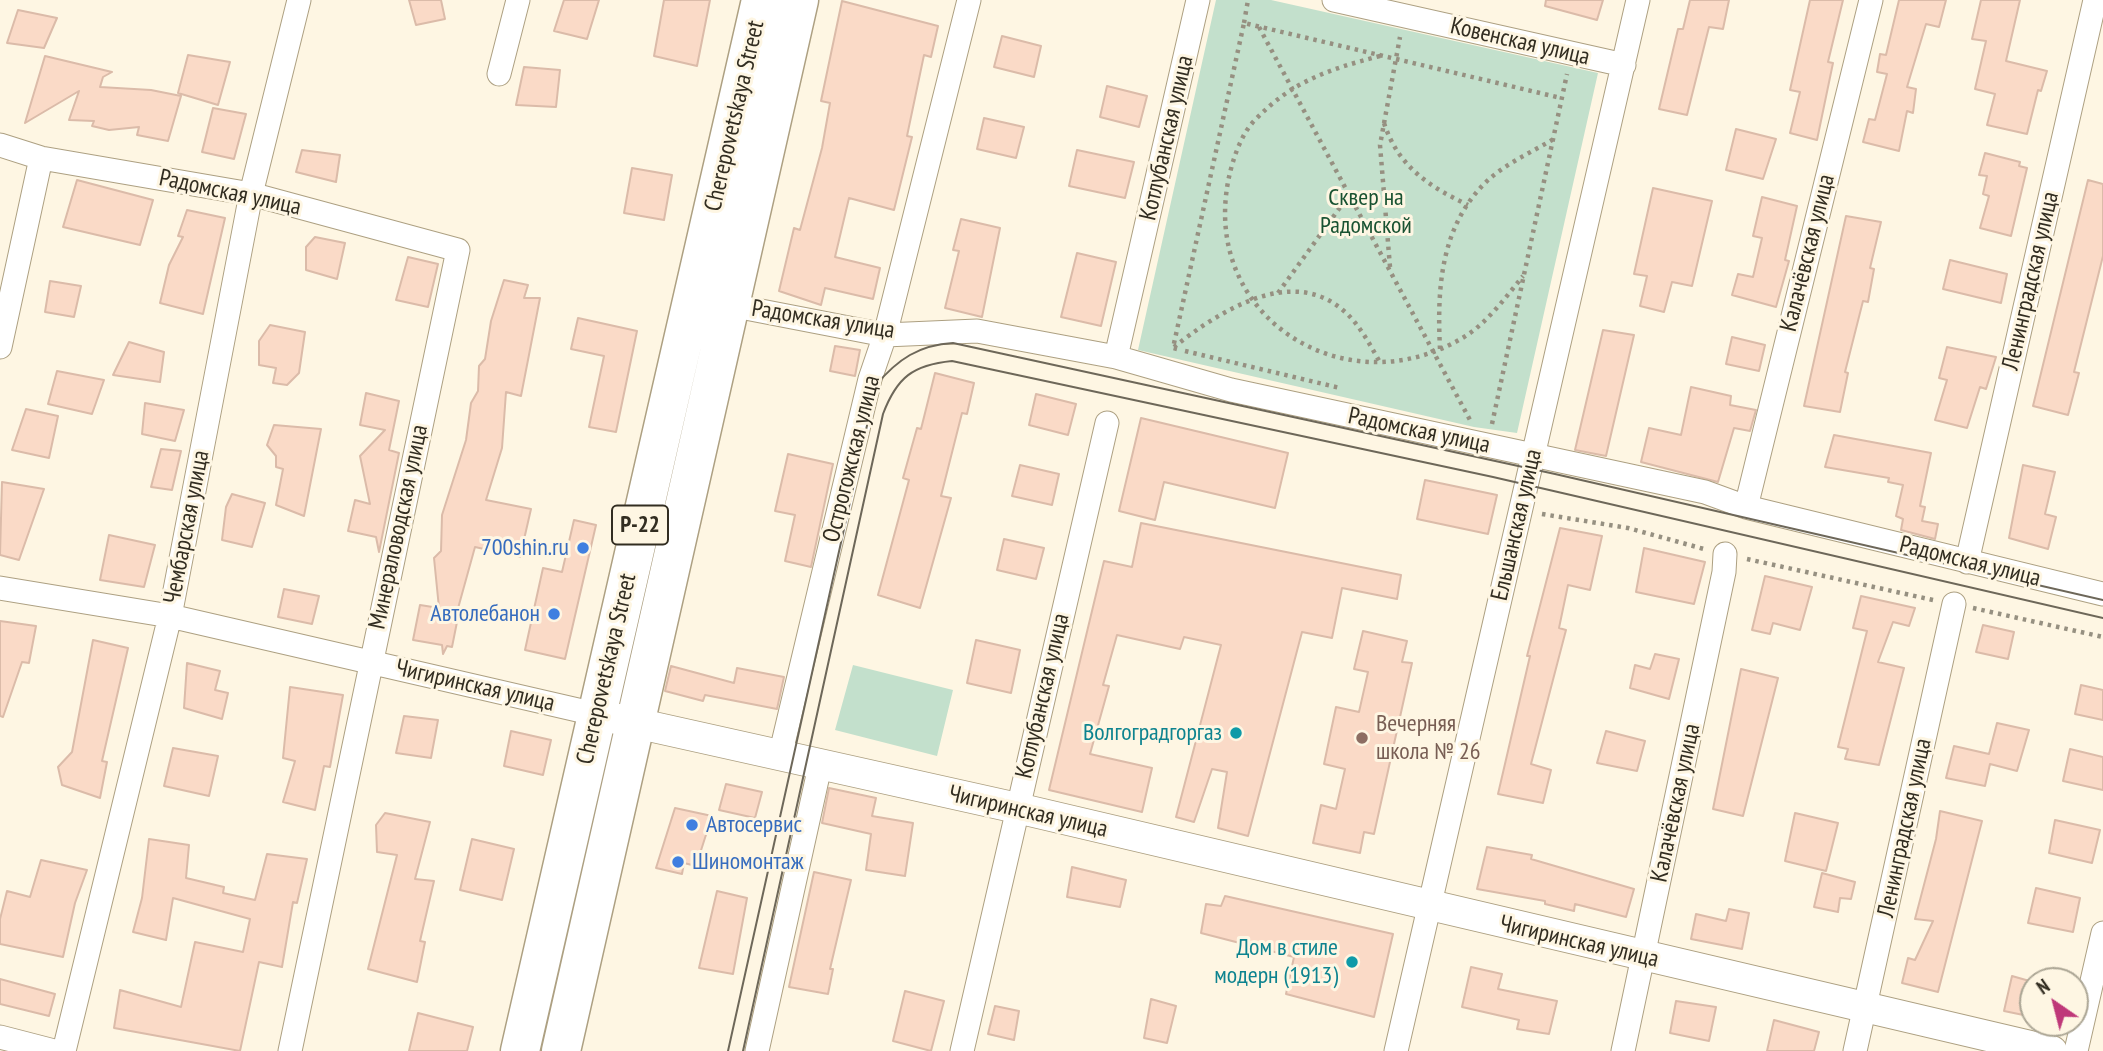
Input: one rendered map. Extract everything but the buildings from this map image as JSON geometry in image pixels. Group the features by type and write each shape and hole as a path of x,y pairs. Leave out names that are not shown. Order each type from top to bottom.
{"highway":[{"name":"Cherepovetskaya Street","path":"520,1051 595,714 761,0"},
{"name":"Cherepovetskaya Street","path":"561,1051 799,0"}],"street":[{"name":"Чембарская улица","path":"64,1051 170,616 251,194 299,0"},
{"path":"499,74 518,0"},
{"name":"Острогожская улица","path":"780,756 870,379 885,335 969,0"},
{"name":"Котлубанская улица","path":"1116,357 1198,0"},
{"name":"Ковенская улица","path":"1334,0 1418,9 1624,65"},
{"name":"Ельшанская улица","path":"1396,1051 1427,906 1638,0"},
{"name":"Калачёвская улица","path":"1746,507 1871,0"},
{"name":"Ленинградская улица","path":"1967,562 2095,0"},
{"name":"Радомская улица","path":"0,145 41,158 251,194 458,250"},
{"path":"0,347 41,158"},
{"name":"Минераловодская улица","path":"290,1051 458,250"},
{"name":"Радомская улица","path":"730,305 885,335 977,331 1116,357 1231,390 1705,492 1746,507 2103,594"},
{"name":"Котлубанская улица","path":"962,1051 1107,423"},
{"name":"Калачёвская улица","path":"1623,1051 1724,572 1725,554"},
{"name":"Чигиринская улица","path":"0,588 170,616 820,766 1017,808 2052,1051"},
{"name":"Ленинградская улица","path":"1855,1051 1955,604"},
{"path":"757,1051 820,766"},
{"path":"2076,1051 2103,933"},
{"path":"0,1037 54,1051"}],"path":[{"path":"1172,348 1248,0"},
{"path":"1244,23 1561,98"},
{"path":"1258,27 1470,419"},
{"path":"1382,55 1321,72 1292,89 1252,122 1233,159 1224,201 1227,243 1251,299 1267,317 1300,344 1339,360 1381,364 1426,357 1466,336 1524,276"},
{"path":"1391,272 1379,171 1383,119 1395,58"},
{"path":"1457,416 1492,424 1569,66"},
{"path":"1383,119 1391,143 1418,177 1432,188 1468,205"},
{"path":"1440,349 1440,275 1452,234 1468,205 1486,182 1553,140"},
{"path":"1278,294 1349,195"},
{"path":"1172,348 1220,314 1251,299 1278,294 1325,299 1343,310 1358,326 1381,364"},
{"path":"1172,348 1348,390"},
{"path":"1520,511 1628,528 1725,554 2103,637"}],"green space":[{"name":"Сквер на Радомской","path":"1216,0 1271,0 1598,73 1517,433 1474,427 1138,350"},
{"path":"853,665 953,690 937,756 835,730"}],"tram line":[{"path":"728,1051 876,385 901,361 919,350 953,343 1555,474 2103,600"},
{"path":"743,1051 883,414 901,382 908,375 927,366 952,361 1493,477 2103,618"}],"place":[{"name":"700shin.ru","path":"583,548"},
{"name":"Автолебанон","path":"554,614"},
{"name":"Волгоградгоргаз","path":"1236,733"},
{"name":"Вечерняя школа № 26","path":"1362,738"},
{"name":"Автосервис","path":"692,825"},
{"name":"Шиномонтаж","path":"678,862"},
{"name":"Дом в стиле модерн (1913)","path":"1352,962"}]}
